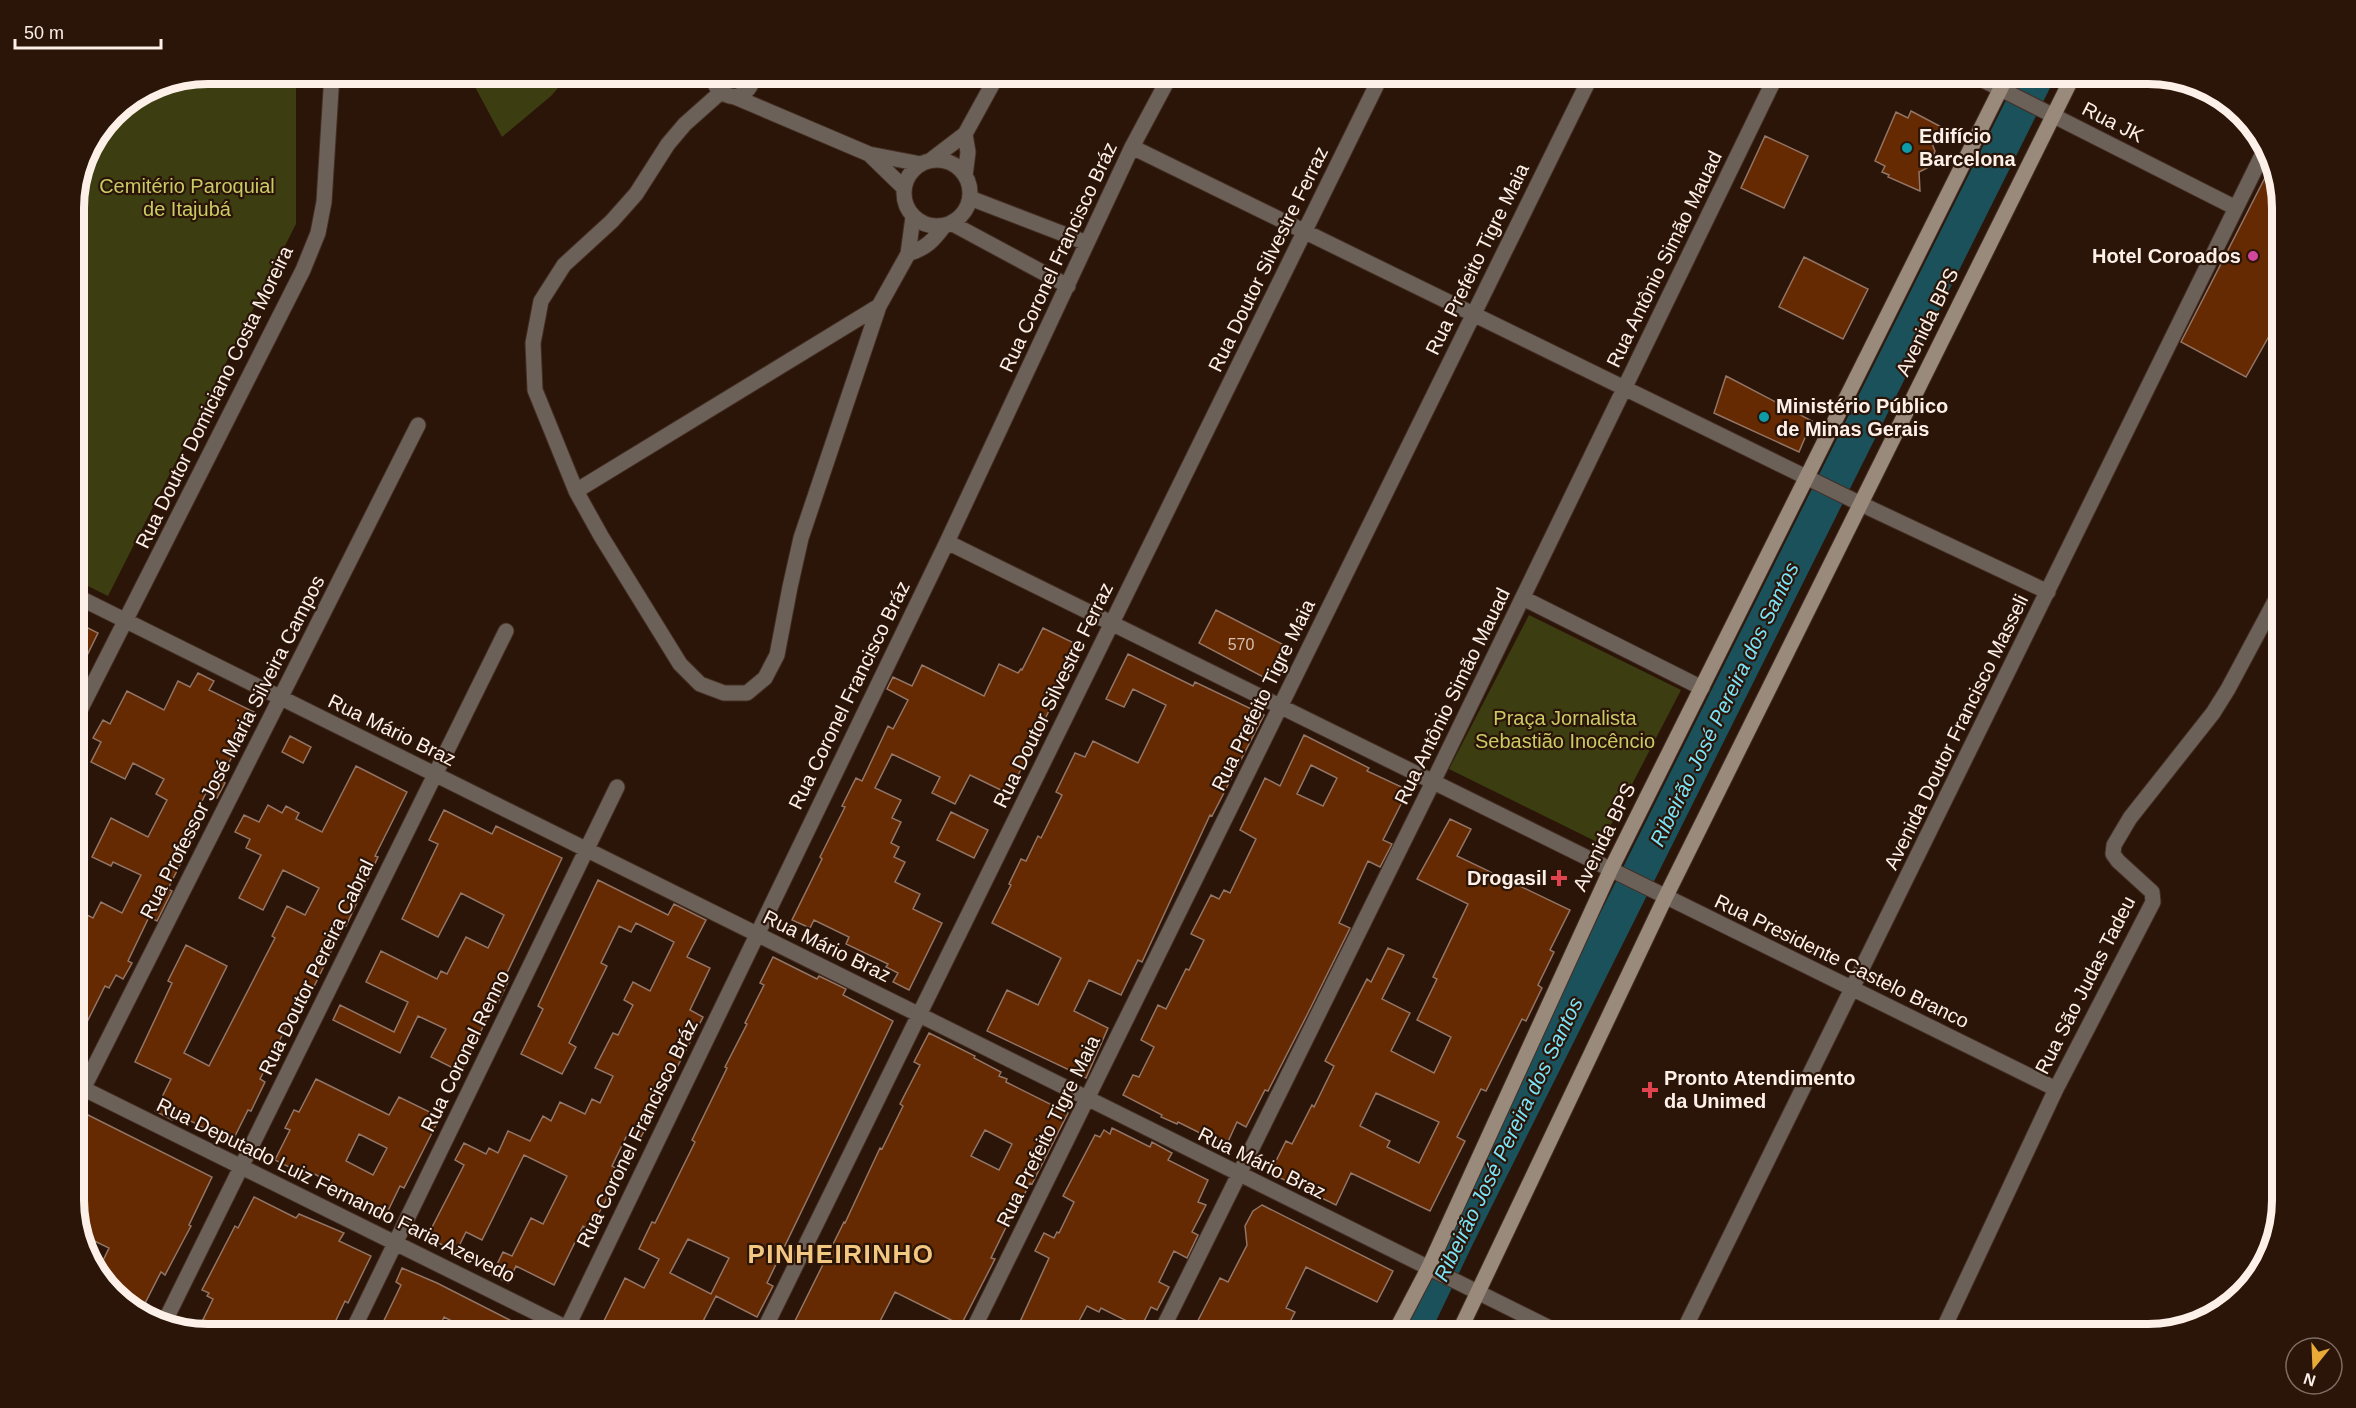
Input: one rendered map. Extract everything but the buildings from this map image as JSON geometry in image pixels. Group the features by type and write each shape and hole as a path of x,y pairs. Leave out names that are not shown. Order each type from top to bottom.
{"main road":[{"name":"Avenida BPS","path":"1401,1324 1433,1271 1615,871 1702,688 1811,479 2006,91 2007,84"},
{"name":"Avenida BPS","path":"1462,1324 1474,1291 1662,894 2049,113 2068,84"}],"street":[{"name":"Rua Doutor Domiciano Costa Moreira","path":"84,703 303,270 318,233 324,202 331,84"},
{"path":"716,84 728,95 767,109 869,154 926,162 944,161 956,166 965,176 969,187 970,198 967,208 960,217 948,224 925,249 909,254"},
{"path":"750,84 748,90 728,95 685,124 668,144 636,194 612,221 564,265 541,302 532,343 535,390 576,491 680,664 700,684 724,693 747,693 765,678 777,656 801,538 879,306 909,254 913,217"},
{"path":"756,84 767,109"},
{"path":"992,84 965,134 907,178 904,188 907,208 913,217 922,223 933,226 948,224 1068,286"},
{"name":"Rua Coronel Francisco Bráz","path":"574,1324 756,935 947,542 1132,147 1166,84"},
{"name":"Rua Doutor Silvestre Ferraz","path":"767,1324 1377,84"},
{"name":"Rua Prefeito Tigre Maia","path":"976,1324 1587,84"},
{"name":"Rua Antônio Simão Mauad","path":"1165,1324 1433,782 1772,84"},
{"name":"Rua JK","path":"1992,84 2236,208"},
{"path":"965,134 968,153 965,176"},
{"path":"1132,147 1856,501 2048,592"},
{"path":"869,154 904,188"},
{"name":"Avenida Doutor Francisco Masseli","path":"1687,1324 2261,158"},
{"path":"970,198 1087,243"},
{"path":"576,491 879,306"},
{"name":"Rua Professor José Maria Silveira Campos","path":"84,1074 280,698 418,425"},
{"path":"947,542 1615,871"},
{"path":"1523,598 1702,688"},
{"name":"Rua Mário Braz","path":"84,600 1540,1324"},
{"name":"Rua São Judas Tadeu","path":"1946,1324 2056,1089 2153,902 2152,892 2113,854 2114,845 2130,818 2213,713 2272,606"},
{"name":"Rua Doutor Pereira Cabral","path":"167,1317 506,631"},
{"name":"Rua Coronel Renno","path":"356,1324 617,787"},
{"name":"Rua Presidente Castelo Branco","path":"1615,871 1853,991 2056,1089"},
{"name":"Rua Deputado Luiz Fernando Faria Azevedo","path":"84,1089 554,1324"}],"green space":[{"name":"Cemitério Paroquial de Itajubá","path":"200,84 296,84 296,224 108,596 84,584 84,200 93,161 105,139 120,120 139,105 161,93"},
{"path":"473,84 561,84 551,96 502,137"},
{"name":"Praça Jornalista Sebastião Inocêncio","path":"1529,615 1681,690 1601,844 1449,769"}],"waterway":[{"name":"Ribeirão José Pereira dos Santos","path":"1416,1324 2033,84"}],"place":[{"name":"Edifício Barcelona","path":"1907,148"},
{"name":"Hotel Coroados","path":"2253,256"},
{"name":"Ministério Público de Minas Gerais","path":"1764,417"},
{"name":"Drogasil","path":"1559,878"},
{"name":"Pronto Atendimento da Unimed","path":"1650,1090"}],"district":[{"name":"PINHEIRINHO","path":"841,1254"}]}
